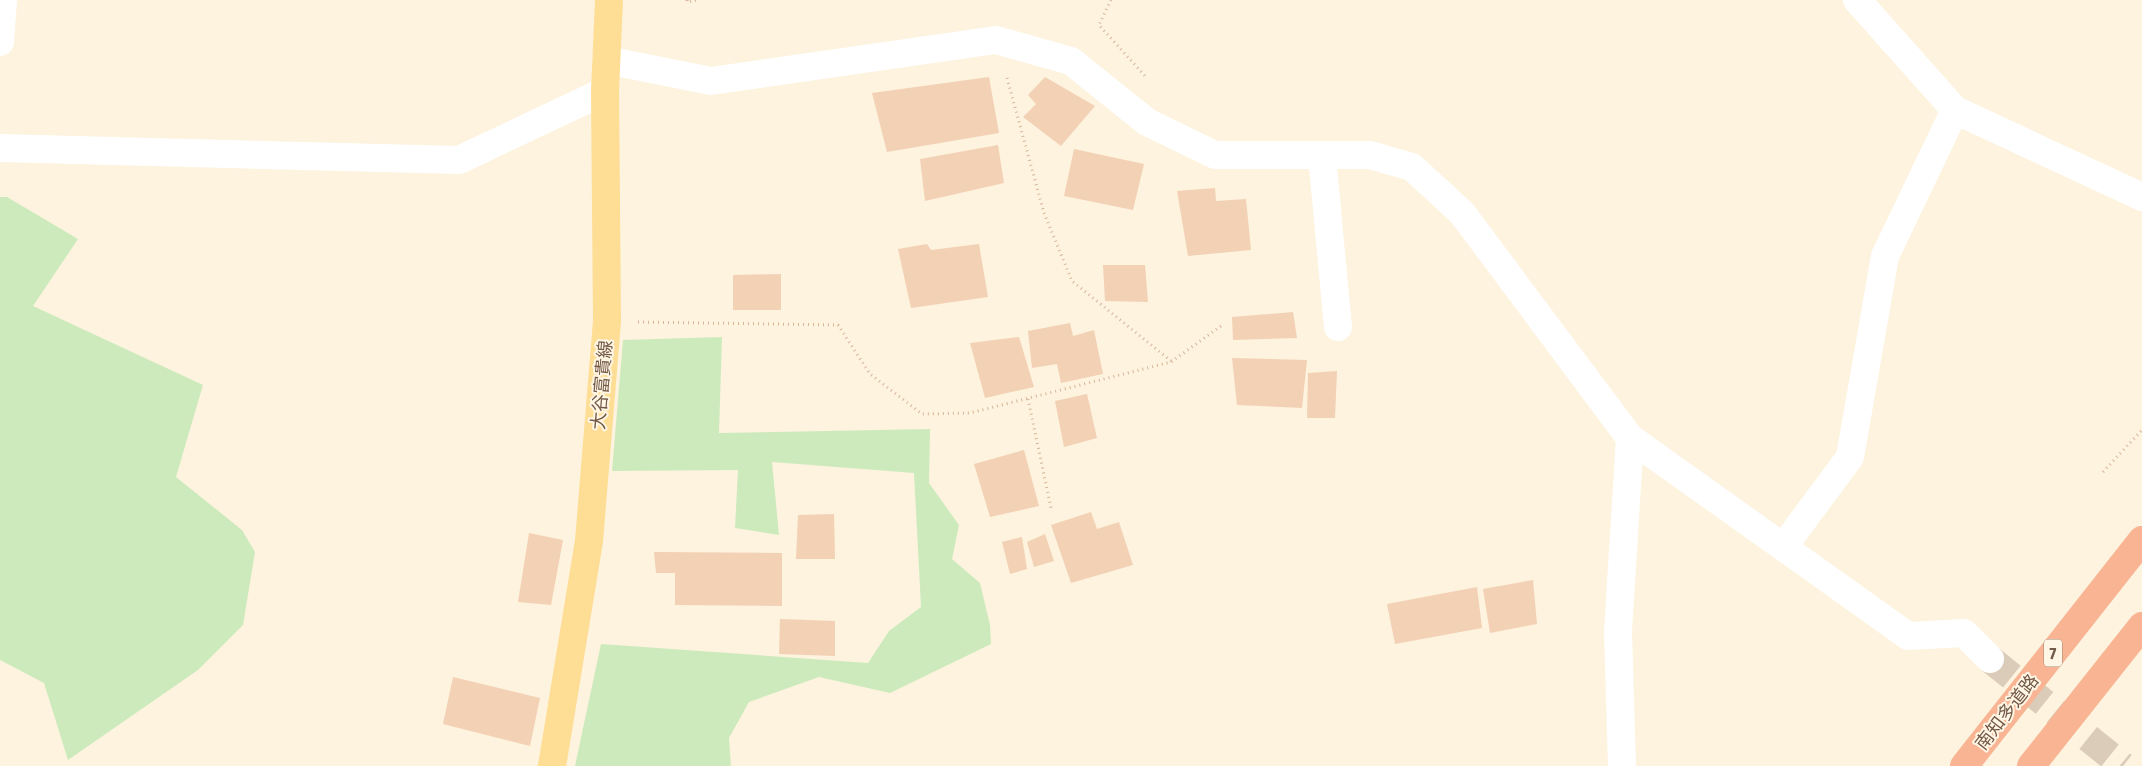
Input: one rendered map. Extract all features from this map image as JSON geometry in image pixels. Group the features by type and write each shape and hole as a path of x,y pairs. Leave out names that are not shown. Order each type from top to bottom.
{"highway":[{"name":"南知多道路","path":"1964,766 2142,540"},
{"path":"2031,766 2142,626"}],"main road":[{"name":"大谷富貴線","path":"552,766 589,541 607,321 605,91 609,0"}],"street":[{"path":"0,42 3,0"},
{"path":"1857,0 1955,110 2142,197"},
{"path":"606,60 711,82 996,40 1072,61 1147,122 1215,155 1370,155 1412,167 1462,214 1630,438 1908,636 1964,633 1990,659"},
{"path":"0,148 459,160 605,91"},
{"path":"1784,546 1850,457 1885,256 1955,110"},
{"path":"1322,156 1338,327"},
{"path":"1622,766 1618,631 1630,438"}],"path":[{"path":"687,0 687,2 697,0"},
{"path":"1111,0 1099,25 1151,83"},
{"path":"996,40 1044,213 1072,281 1171,362"},
{"path":"607,321 838,325 870,374 922,414 970,413 1171,362 1221,326"},
{"path":"1028,399 1051,508"},
{"path":"2103,472 2142,430"}],"green space":[{"path":"0,197 7,197 78,239 33,306 203,385 176,477 242,530 255,552 243,625 198,670 68,760 44,683 0,660"},
{"path":"722,337 719,433 930,429 929,483 959,525 952,559 980,583 990,625 991,644 890,693 819,677 749,702 729,738 731,766 575,766 601,644 868,663 889,631 921,607 914,473 772,462 779,535 735,528 738,470 612,471 623,340"}],"building":[{"path":"989,77 999,133 887,152 872,93"},
{"path":"1045,77 1095,106 1061,146 1023,117 1036,104 1028,95"},
{"path":"998,145 1004,183 925,201 920,159"},
{"path":"1074,149 1144,164 1133,210 1064,196"},
{"path":"1215,188 1216,201 1246,199 1251,250 1188,256 1177,191"},
{"path":"927,244 931,250 979,244 988,297 911,308 898,249"},
{"path":"1103,265 1145,265 1148,302 1105,301"},
{"path":"781,274 781,310 733,310 733,275"},
{"path":"1293,312 1297,338 1233,340 1232,317"},
{"path":"1070,323 1073,336 1094,330 1103,374 1061,383 1057,364 1032,368 1028,331"},
{"path":"1019,337 1034,387 985,398 970,343"},
{"path":"1232,358 1307,360 1302,408 1237,405"},
{"path":"1337,371 1335,418 1307,418 1308,373"},
{"path":"1087,394 1097,438 1064,447 1055,401"},
{"path":"1024,450 1039,506 990,517 974,464"},
{"path":"1091,512 1097,529 1119,522 1133,565 1071,583 1051,525"},
{"path":"834,514 835,559 796,559 798,515"},
{"path":"529,533 563,540 551,605 518,602"},
{"path":"1045,534 1054,561 1034,567 1027,542"},
{"path":"1022,537 1027,569 1010,574 1002,542"},
{"path":"654,552 782,553 782,606 675,605 675,573 656,573"},
{"path":"1533,580 1537,624 1490,633 1483,589"},
{"path":"1477,587 1482,628 1395,644 1387,604"},
{"path":"780,619 835,621 835,656 779,654"},
{"path":"453,677 540,698 530,746 443,724"}],"tunnel":[{"path":"1990,659 2123,766"}]}
